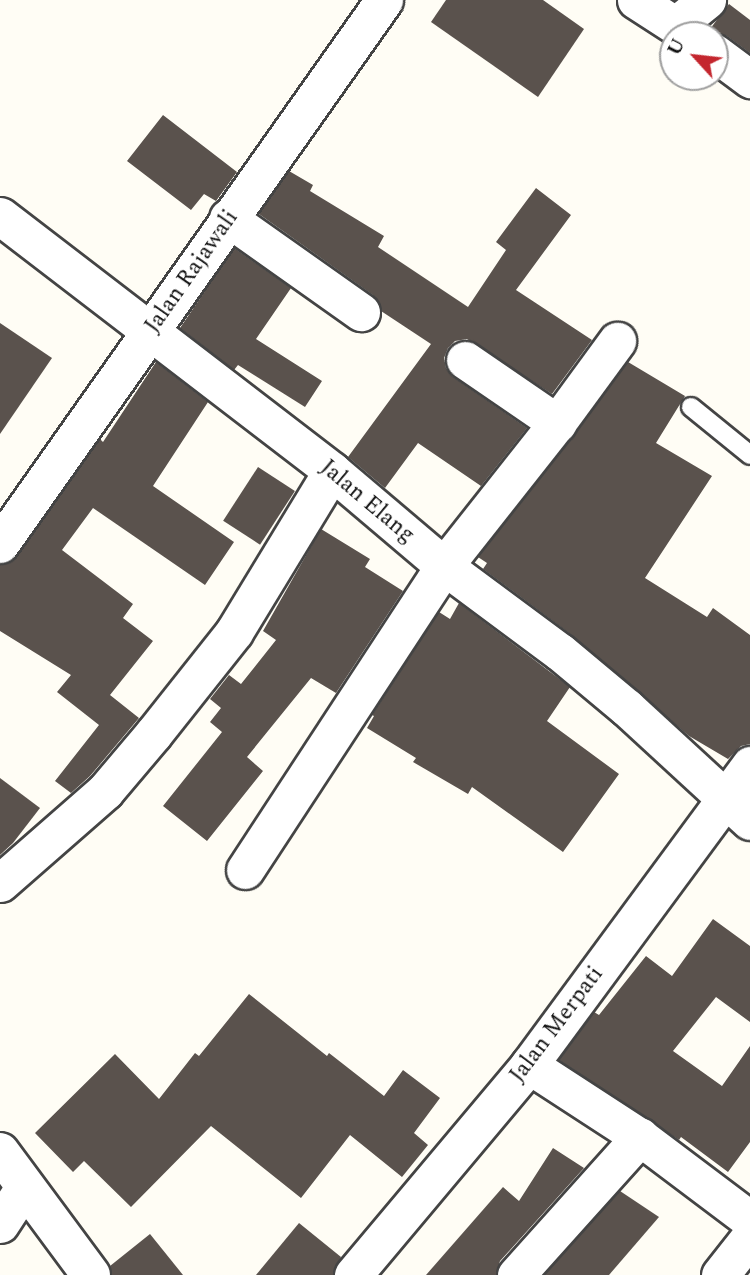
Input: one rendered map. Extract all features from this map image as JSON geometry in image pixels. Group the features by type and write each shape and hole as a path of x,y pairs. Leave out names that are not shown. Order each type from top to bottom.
{"street":[{"name":"Jalan Rajawali","path":"0,544 384,0"},
{"path":"636,0 669,21"},
{"path":"690,21 707,0"},
{"path":"729,63 750,79"},
{"name":"Jalan Elang","path":"0,216 332,471 444,566 560,652 627,708 738,810"},
{"path":"228,218 361,312"},
{"path":"245,870 444,566 557,423 617,341"},
{"path":"466,360 557,423"},
{"path":"0,883 105,791 154,733 234,632 332,471"},
{"name":"Jalan Merpati","path":"353,1275 738,810 750,765"},
{"path":"529,1065 639,1137 750,1220"},
{"path":"516,1275 639,1137"},
{"path":"0,1152 91,1275"},
{"path":"0,1224 25,1186"},
{"path":"720,1275 750,1237"}],"lane":[{"path":"691,407 750,455"}],"building":[{"path":"446,0 543,0 584,29 538,97 431,22"},
{"path":"729,4 750,20 750,53 729,37 729,21 716,21"},
{"path":"163,115 237,172 216,201 204,194 191,210 127,161"},
{"path":"289,171 313,185 310,191 384,236 378,247 468,307 506,250 496,242 536,188 571,215 516,290 592,340 552,394 467,339 455,341 444,358 446,368 453,377 527,428 481,486 418,443 385,488 348,457 431,344 381,311 373,295 259,214"},
{"path":"234,248 291,288 256,339 322,381 305,407 238,365 234,370 180,328"},
{"path":"0,323 52,358 0,434"},
{"path":"156,362 208,402 153,486 234,542 205,585 93,508 62,550 133,604 123,618 153,641 110,695 139,718 90,776 71,793 55,781 99,725 57,692 71,675 0,631 0,565 17,556 100,439 103,442"},
{"path":"628,362 685,396 656,443 712,476 645,578 707,617 713,608 750,635 750,744 741,746 728,759 689,736 573,636 483,569 487,563 478,557"},
{"path":"258,467 295,491 260,545 223,521"},
{"path":"321,529 370,559 365,567 403,591 336,693 311,678 247,757 263,771 207,841 163,806 222,732 210,722 221,708 210,699 229,675 241,684 276,640 263,631"},
{"path":"459,603 570,687 547,721 619,774 563,852 472,787 468,794 413,762 416,758 367,728 374,716 372,715 439,612 450,619"},
{"path":"0,778 40,808 13,843 0,855"},
{"path":"713,919 750,946 750,1022 716,997 673,1051 722,1086 750,1046 750,1142 728,1172 681,1137 679,1140 559,1060 594,1012 599,1015 646,956 672,976"},
{"path":"249,994 327,1056 329,1053 384,1096 403,1070 440,1098 414,1133 428,1145 402,1177 350,1135 301,1198 211,1126 131,1207 84,1161 73,1172 35,1133 115,1054 159,1099 195,1053 199,1056"},
{"path":"553,1148 584,1168 500,1261 496,1275 426,1275 503,1187 519,1201"},
{"path":"620,1191 659,1217 609,1275 544,1275"},
{"path":"299,1223 341,1257 333,1275 256,1275"},
{"path":"150,1234 183,1275 112,1275 110,1266"}]}
